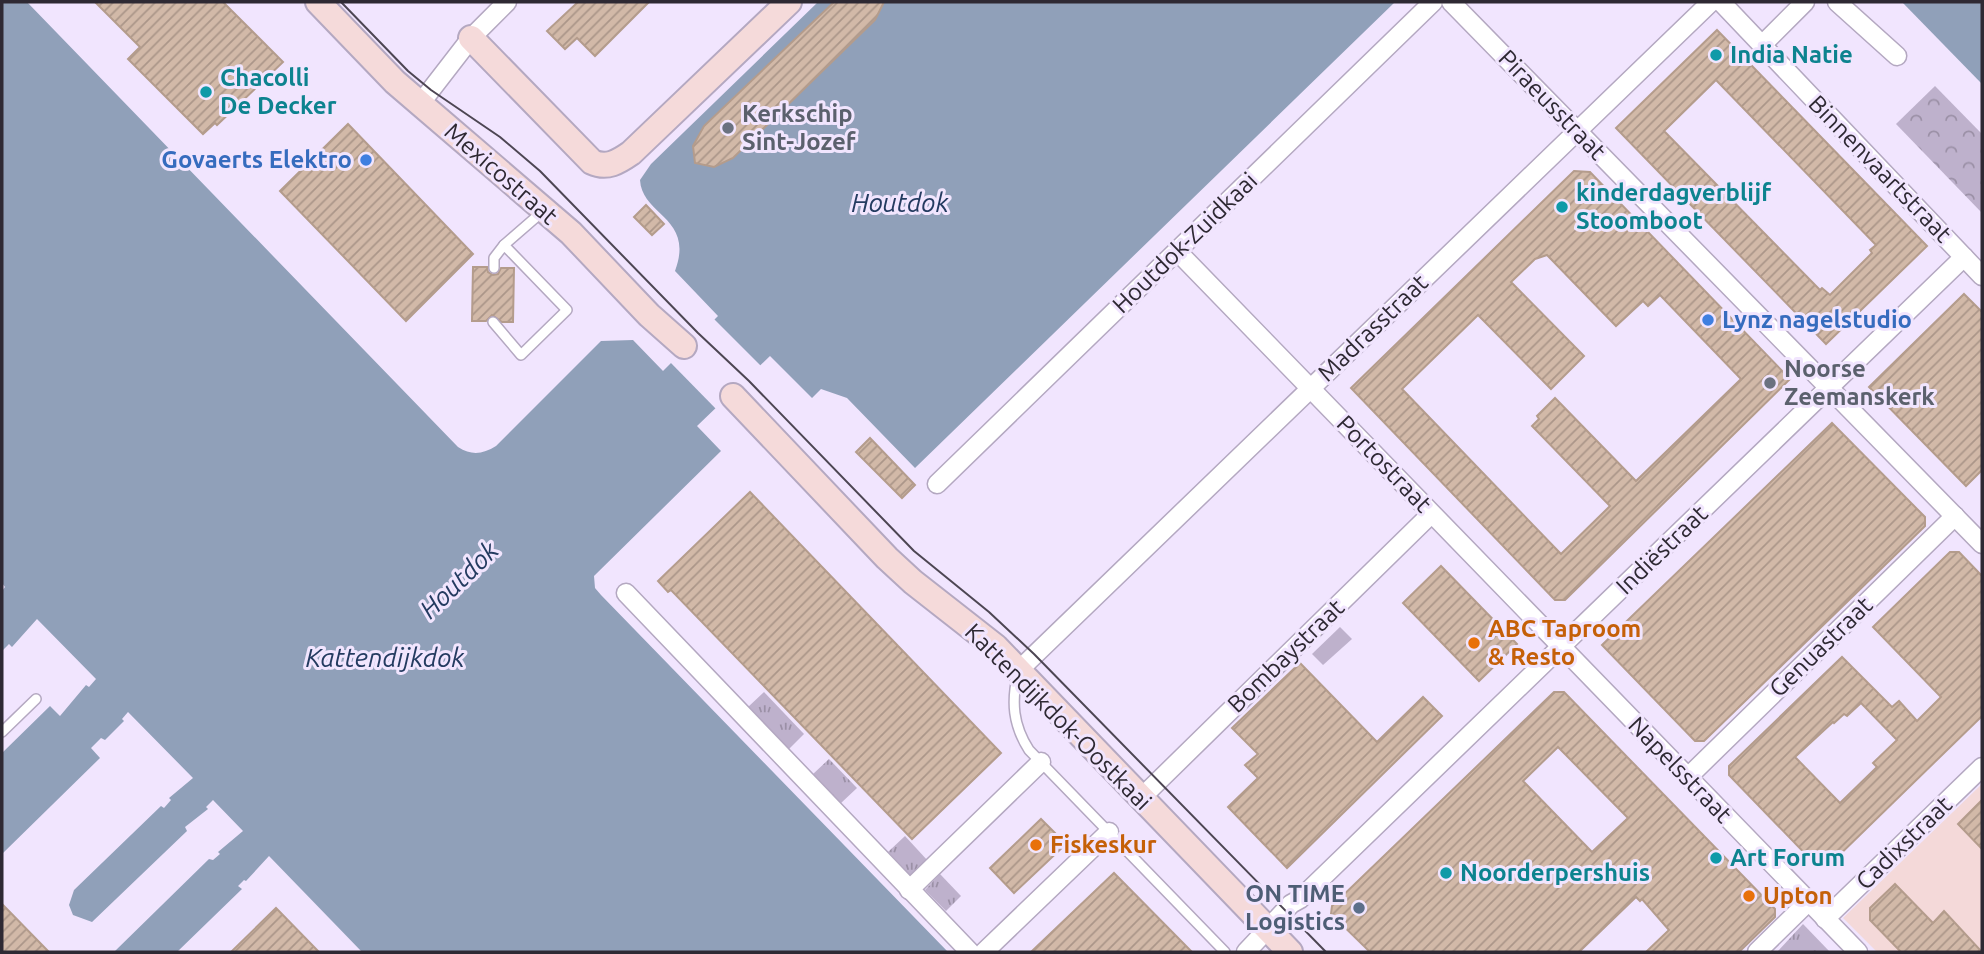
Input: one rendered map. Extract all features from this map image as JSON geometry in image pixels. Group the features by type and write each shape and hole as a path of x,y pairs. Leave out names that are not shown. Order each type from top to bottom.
{"street":[{"name":"Mexicostraat","path":"318,2 395,82 571,233 649,315 684,346"},
{"path":"420,104 471,38 507,2"},
{"path":"471,38 592,162 601,166 616,163 631,153 789,2"},
{"name":"Houtdok-Zuidkaai","path":"937,484 1433,2"},
{"name":"Piraeusstraat","path":"1451,2 1982,544"},
{"name":"Madrasstraat","path":"1026,662 1711,2"},
{"name":"Binnenvaartstraat","path":"1721,2 1982,276"},
{"path":"1762,45 1805,2"},
{"path":"1837,2 1897,56"},
{"name":"Portostraat","path":"1177,251 1561,647"},
{"name":"Indiëstraat","path":"1246,952 1291,904 1300,899 1964,257"},
{"name":"Kattendijkdok-Oostkaai","path":"733,396 887,558 996,647 1026,662 1140,799 1290,952"},
{"name":"Bombaystraat","path":"1140,799 1431,514"},
{"name":"Genuastraat","path":"1688,778 1955,516"},
{"path":"626,593 970,952"},
{"name":"Napelsstraat","path":"1561,647 1858,952"},
{"path":"909,890 1041,762"},
{"name":"Cadixstraat","path":"1825,919 1982,767"},
{"path":"984,952 1109,832"},
{"path":"1757,952 1808,902"}],"lane":[{"path":"494,268 494,258 543,210"},
{"path":"493,322 521,355 567,310 505,245"},
{"path":"1026,662 1014,690 1014,715 1019,734 1029,750 1225,952"},
{"path":"2,732 36,699"}],"shaded area":[{"path":"1982,784 1982,952 1877,952 1843,918"}],"green space":[{"path":"1935,86 1982,134 1982,213 1896,124"},
{"path":"1340,627 1352,639 1323,665 1312,654"},
{"path":"764,692 804,734 788,750 747,708"},
{"path":"829,759 857,788 840,804 812,775"},
{"path":"905,836 928,861 911,876 888,852"},
{"path":"940,874 961,896 946,911 925,890"},
{"path":"1803,924 1830,952 1777,952"}],"water":[{"name":"Kattendijkdok","path":"2,2 27,2 458,447 477,453 496,446 601,341 633,340 663,371 718,316 675,271 679,253 678,239 666,219 649,202 640,180 651,164 818,2 1395,2 915,468 847,398 821,389 812,398 770,356 697,426 721,451 594,576 595,588 601,595 948,952 362,952 269,856 238,886 242,889 177,952 114,952 209,859 213,860 220,854 218,852 243,831 213,800 206,807 208,809 185,827 187,831 92,922 73,915 69,905 74,890 193,778 128,712 122,719 124,721 105,740 101,738 91,748 100,758 2,854 2,753 50,706 60,716 86,685 89,687 96,679 37,619 12,647 9,644 2,651 2,591 5,587 2,583"},
{"path":"1902,2 1982,2 1982,84"}],"pier":[{"path":"713,318 762,367 718,411 669,361"}],"building":[{"name":"Chacolli De Decker","path":"95,2 223,2 283,62 217,125 215,123 203,134 128,59 140,47"},
{"path":"578,2 649,2 595,56 577,38 565,49 547,31"},
{"name":"Kerkschip Sint-Jozef","path":"834,2 884,2 875,20 733,158 714,167 695,163 693,146 704,126"},
{"path":"1717,30 1927,246 1826,344 1616,128","holes":["1716,80 1876,245 1870,250 1872,253 1830,295 1822,288 1820,290 1664,131"]},
{"path":"348,124 473,254 406,321 280,191"},
{"path":"1574,171 1590,172 1790,379 1565,600 1555,600 1351,388","holes":["1547,255 1616,326 1643,301 1648,306 1660,295 1741,379 1636,481 1555,398 1537,416 1539,419 1532,426 1610,506 1561,554 1402,389 1478,315 1551,389 1584,356 1511,282 1535,259"]},
{"path":"646,205 664,224 652,235 634,217"},
{"path":"473,267 487,267 488,272 493,275 498,274 501,268 514,268 513,322 502,322 492,315 486,321 472,321"},
{"path":"1964,294 1982,312 1982,470 1966,486 1869,387"},
{"path":"1832,423 1925,517 1925,526 1704,741 1695,741 1602,645"},
{"path":"870,438 915,485 902,498 856,452"},
{"path":"750,492 1001,753 912,839 671,590 668,592 658,581"},
{"path":"1950,552 1959,552 1982,576 1982,716 1827,867 1818,867 1729,775 1729,766 1842,657 1892,707 1899,701 1917,721 1941,697 1873,627","holes":["1861,703 1897,740 1873,763 1877,767 1840,803 1795,757 1833,722 1844,714 1847,716"]},
{"path":"1441,566 1517,644 1479,681 1403,603"},
{"path":"1300,663 1377,742 1423,697 1442,716 1287,868 1228,807 1258,778 1245,765 1258,754 1232,728"},
{"path":"1554,692 1564,692 1775,909 1775,917 1739,952 1646,952 1669,930 1642,899 1640,901 1636,897 1579,952 1370,952 1331,914 1332,906","holes":["1558,747 1628,818 1592,852 1523,781"]},
{"path":"1982,800 1982,849 1958,824"},
{"path":"1041,819 1066,844 1014,893 990,868"},
{"path":"1114,873 1192,952 1031,952"},
{"path":"1895,884 1933,923 1944,911 1982,952 1901,952 1870,920 1870,908"},
{"path":"2,904 49,952 2,952"},
{"path":"276,908 319,952 231,952"}],"tram line":[{"path":"341,2 408,71 500,137 540,171 914,551 989,612 1034,654 1326,952"}],"place":[{"name":"India Natie","path":"1716,55"},
{"name":"Chacolli De Decker","path":"206,92"},
{"name":"Kerkschip Sint-Jozef","path":"728,128"},
{"name":"Govaerts Elektro","path":"366,160"},
{"name":"kinderdagverblijf Stoomboot","path":"1562,207"},
{"name":"Lynz nagelstudio","path":"1708,320"},
{"name":"Noorse Zeemanskerk","path":"1770,383"},
{"name":"ABC Taproom & Resto","path":"1474,643"},
{"name":"Fiskeskur","path":"1036,845"},
{"name":"Art Forum","path":"1716,858"},
{"name":"Noorderpershuis","path":"1446,873"},
{"name":"Upton","path":"1749,896"},
{"name":"ON TIME Logistics","path":"1359,908"}],"water label":[{"name":"Houtdok","path":"900,203"},
{"name":"Houtdok","path":"459,580"}]}
